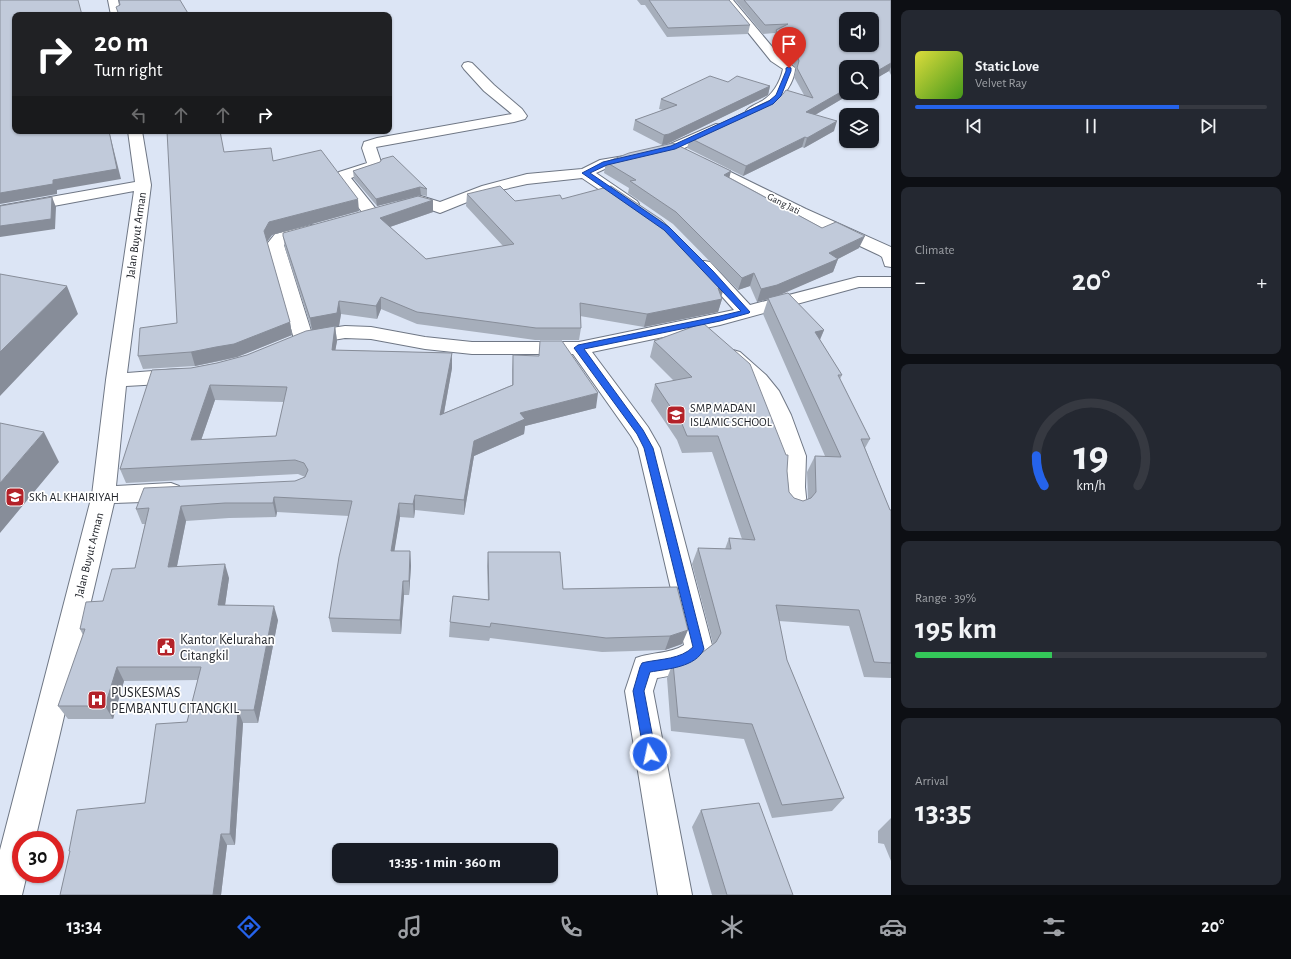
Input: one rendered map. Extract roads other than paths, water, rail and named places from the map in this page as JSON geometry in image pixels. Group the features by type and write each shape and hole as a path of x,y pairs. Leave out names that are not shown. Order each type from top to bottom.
{"street":[{"path":"113,0 115,12"},
{"path":"727,0 775,58 789,68 778,96 740,117"},
{"path":"372,214 342,177 344,175 376,165 368,148 369,145 377,142 520,116 489,88 468,66"},
{"path":"355,218 419,201 442,208 450,203 488,189 526,179 585,173 605,163 630,159 673,148 726,124"},
{"name":"Jalan Buyut Arman","path":"5,895 104,495 116,380 143,185 135,134"},
{"name":"Gang Jati","path":"673,148 800,212 885,251 890,255 891,262"},
{"path":"585,173 644,212"},
{"path":"0,211 143,185"},
{"path":"304,339 275,244 281,238 325,226"},
{"path":"695,258 746,312"},
{"path":"285,346 304,339 345,332 371,333 426,343 472,348 578,348 746,312 858,282 891,282"},
{"path":"695,324 759,380 772,396 795,456 793,487 794,507"},
{"path":"578,348 640,432 649,448 699,649 691,657 646,667 639,691 675,895"},
{"path":"116,380 195,374"},
{"path":"104,495 190,491"}],"place":[{"name":"SMP MADANI ISLAMIC SCHOOL","path":"676,415"},
{"name":"SKh AL KHAIRIYAH","path":"15,497"},
{"name":"Kantor Kelurahan Citangkil","path":"166,647"},
{"name":"PUSKESMAS PEMBANTU CITANGKIL","path":"97,700"}]}
